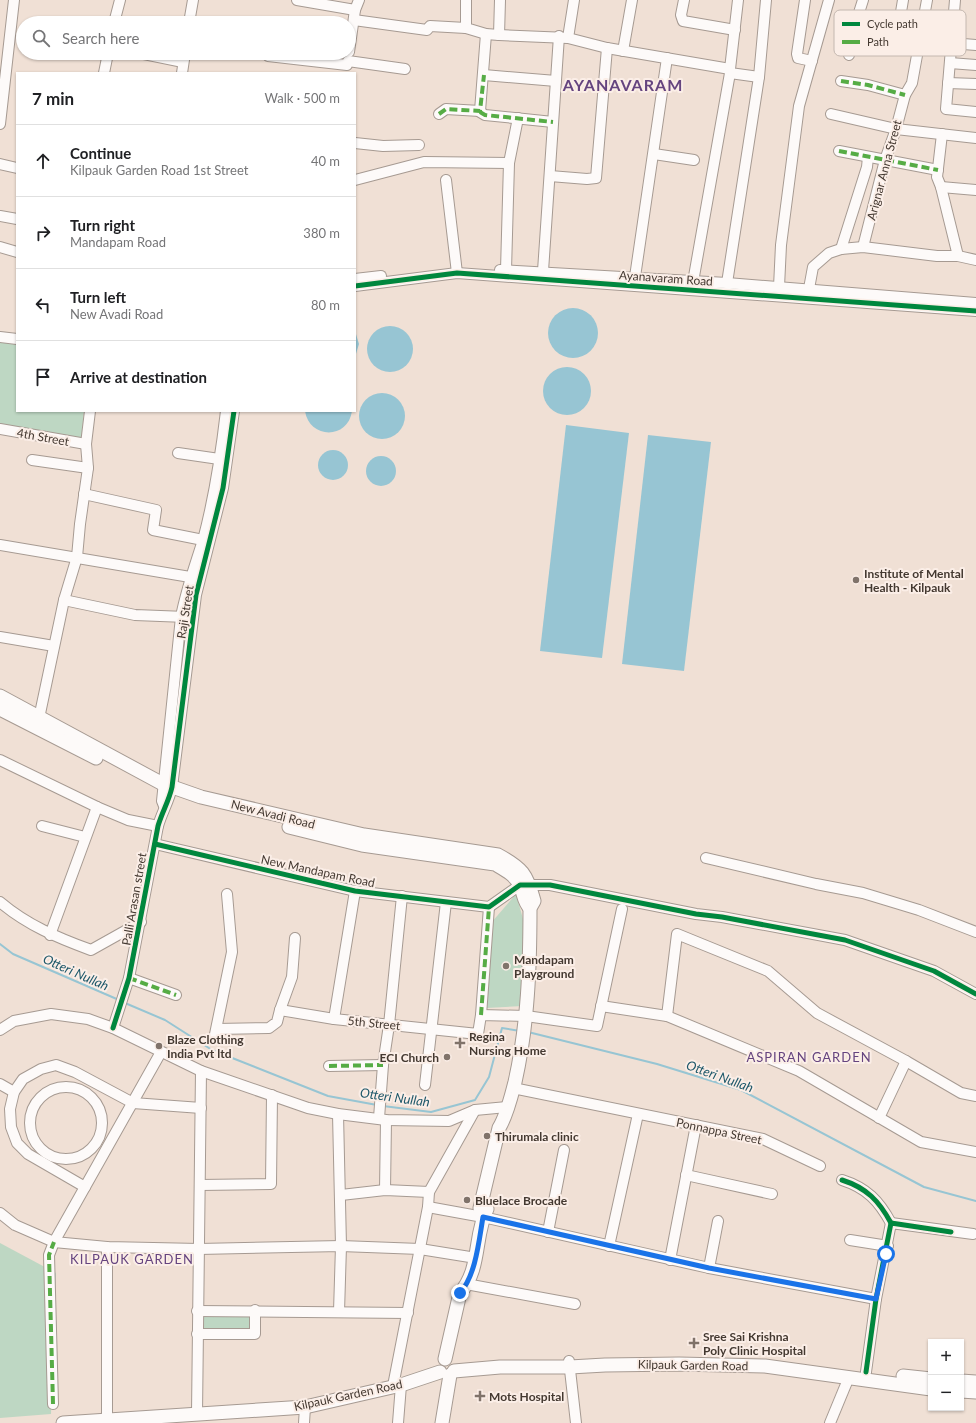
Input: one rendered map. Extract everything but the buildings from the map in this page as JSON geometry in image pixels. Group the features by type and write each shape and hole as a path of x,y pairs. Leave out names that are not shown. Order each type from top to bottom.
{"main road":[{"name":"New Avadi Road","path":"0,696 38,723"},
{"name":"New Avadi Road","path":"0,709 38,723 167,789 309,833 362,845 495,864 511,873 525,885 525,902 530,908 530,968 526,1021 513,1088 503,1122 499,1128 480,1208 483,1217 476,1258 465,1286 460,1293 448,1368 442,1423"},
{"name":"Kilpauk Garden Road","path":"570,1364 606,1359 764,1360 928,1379"},
{"name":"Kilpauk Garden Road","path":"71,1423 305,1407 397,1386 448,1368 570,1364 758,1366 786,1368 928,1388"},
{"path":"425,1377 434,1381 446,1393"},
{"path":"964,1381 976,1382"},
{"path":"964,1391 976,1392"}],"street":[{"path":"0,124 14,0"},
{"path":"116,16 120,0"},
{"path":"191,16 193,0"},
{"path":"297,0 355,15 427,30 430,26 466,28 486,34 564,37 608,48 667,58 759,77"},
{"path":"355,15 359,0"},
{"path":"466,0 466,28"},
{"path":"499,35 500,0"},
{"path":"543,271 556,81 564,37 574,0"},
{"path":"623,51 632,0"},
{"path":"684,0 681,14 683,21 735,30"},
{"path":"693,282 730,71 738,0"},
{"path":"727,283 759,77 766,0"},
{"path":"805,0 797,54 798,58 812,61"},
{"path":"779,287 782,245 799,106 829,0"},
{"path":"860,10 863,0"},
{"path":"901,10 903,0"},
{"name":"Arignar Anna Street","path":"925,10 926,0"},
{"path":"954,10 955,0"},
{"path":"480,112 486,34"},
{"path":"966,44 976,45"},
{"path":"550,176 587,180 596,178 608,48"},
{"name":"Arignar Anna Street","path":"863,247 905,95 912,83 917,56"},
{"path":"950,56 946,109 976,112"},
{"path":"635,277 667,58"},
{"path":"104,72 107,60"},
{"path":"182,72 184,60"},
{"path":"332,60 405,69"},
{"path":"950,63 976,65"},
{"path":"484,75 556,81"},
{"path":"841,81 868,85 905,95"},
{"path":"948,83 976,84"},
{"path":"439,114 446,109 553,122"},
{"path":"831,114 896,129 976,138"},
{"path":"506,270 509,163 518,118"},
{"path":"942,134 937,177 941,187 958,256"},
{"path":"356,143 383,146 419,145"},
{"path":"839,151 938,170"},
{"path":"654,154 694,160"},
{"path":"841,249 868,157"},
{"path":"356,180 424,162 509,163"},
{"path":"0,164 16,168"},
{"path":"446,180 456,270"},
{"path":"941,187 976,190"},
{"path":"0,216 16,219"},
{"path":"0,247 16,252"},
{"path":"808,293 813,267 829,254 841,249 863,247 937,256 958,256 976,260"},
{"name":"Ayanavaram Road","path":"356,279 456,270 543,271 779,287 808,293 976,311"},
{"name":"Ayanavaram Road","path":"356,286 456,270 976,303"},
{"path":"0,337 16,340"},
{"path":"38,723 64,600 76,557 88,468 86,444 90,412"},
{"name":"Raji Street","path":"167,789 177,705 196,594 224,488 223,460 226,412"},
{"name":"Raji Street","path":"177,705 181,617 190,577 203,540 234,412"},
{"name":"4th Street","path":"0,429 86,444"},
{"path":"178,453 223,460"},
{"path":"32,460 88,468"},
{"path":"84,494 156,510 153,530 203,540"},
{"path":"0,545 190,577"},
{"path":"64,600 135,615 193,618"},
{"path":"0,637 54,646"},
{"path":"0,760 97,807 128,820 158,826"},
{"name":"Palli Arasan street","path":"113,1028 129,978 141,922 158,826 164,806 169,800 167,789"},
{"path":"50,935 97,807"},
{"path":"42,826 85,837"},
{"name":"New Mandapam Road","path":"155,844 354,891 488,907"},
{"path":"706,858 816,884 863,893 919,910 976,932"},
{"path":"622,909 597,1026 526,1021 481,1015 488,907 525,885 550,885 696,914 722,917 845,940 934,971 976,994"},
{"path":"334,1019 354,891"},
{"path":"226,894 232,952 216,1034 269,1028 277,1022 292,977 295,938"},
{"path":"385,1190 380,1100 402,896"},
{"path":"0,902 50,935 91,950 141,922"},
{"path":"425,1085 446,902"},
{"path":"667,1016 677,934 768,972 817,1014 960,1093 976,1096"},
{"path":"129,978 176,995"},
{"path":"601,1006 667,1016 799,1071 921,1142 976,1152"},
{"name":"5th Street","path":"280,1010 334,1019 478,1034 481,1015"},
{"path":"0,1030 14,1021 51,1014 88,1019 113,1028 201,1071 308,1108 338,1114 449,1121 475,1110 507,1107"},
{"path":"52,1404 49,1255 54,1242 133,1103 160,1052"},
{"path":"879,1118 906,1062"},
{"path":"85,1186 28,1154 17,1143 11,1127 10,1109 14,1092 23,1079 41,1069 56,1065 75,1072 133,1103 201,1108"},
{"path":"329,1066 383,1065"},
{"path":"197,1414 197,1311 201,1071"},
{"path":"0,1084 14,1092"},
{"path":"59,1087 71,1087 82,1090 92,1097 98,1106 102,1117 102,1129 99,1140 91,1150 81,1156 69,1160 51,1156 36,1145 31,1134 29,1121 32,1109 39,1099 48,1091 59,1087"},
{"name":"Ponnappa Street","path":"513,1088 763,1139 820,1166"},
{"path":"200,1185 271,1184 272,1095"},
{"path":"398,1423 397,1386 408,1313 428,1207 429,1192 475,1110"},
{"path":"338,1114 341,1195 339,1312"},
{"path":"609,1246 638,1114"},
{"path":"670,1260 696,1126"},
{"path":"99,1140 108,1146"},
{"path":"548,1232 564,1150"},
{"path":"686,1175 772,1194"},
{"path":"842,1180 855,1184 878,1201 891,1223 888,1246 876,1299 866,1372"},
{"path":"341,1195 385,1190 429,1192"},
{"path":"428,1207 483,1217 670,1260 876,1299"},
{"path":"0,1213 15,1226 54,1242 107,1247 199,1249 341,1246 420,1249 476,1258"},
{"path":"709,1268 718,1221"},
{"path":"891,1223 973,1234"},
{"path":"850,1240 888,1246"},
{"path":"107,1247 107,1420"},
{"path":"465,1286 576,1304"},
{"path":"197,1311 255,1310 408,1313"},
{"path":"197,1334 256,1334 255,1310"},
{"path":"570,1364 576,1423"},
{"path":"830,1423 849,1377"},
{"path":"304,1423 305,1407"}],"green space":[{"path":"0,338 16,341 16,412 84,412 81,442 0,426"},
{"name":"Mandapam Playground","path":"516,894 525,926 523,1006 486,1008 491,923"},
{"path":"0,1243 56,1273 51,1414 0,1418"},
{"path":"204,1314 252,1314 252,1330 204,1330"}],"water":[{"path":"573,308 587,312 594,319 598,333 594,347 587,354 573,358 559,354 552,347 548,333 552,319 559,312"},
{"path":"395,326 399,327 409,336 412,340 412,358 403,368 395,372 385,372 377,368 368,358 367,344 371,336 381,327"},
{"path":"356,334 359,344 356,354"},
{"path":"562,367 572,367 584,374 591,386 591,396 584,408 572,415 562,415 554,411 547,404 543,396 543,386 547,378 554,371"},
{"path":"387,393 391,394 401,403 404,407 404,425 395,435 387,439 377,439 369,435 360,425 359,411 363,403 373,394"},
{"path":"305,412 352,412 349,420 344,427 336,431 321,431 313,427 308,420"},
{"path":"566,425 629,433 602,658 540,651"},
{"path":"648,435 711,442 684,671 622,664"},
{"path":"333,450 344,454 348,465 344,476 333,480 322,476 318,465 322,454"},
{"path":"381,456 387,457 395,465 395,477 387,485 381,486 375,485 367,477 366,471 367,465 375,457"}],"waterway":[{"name":"Otteri Nullah","path":"0,944 13,954 119,1000"},
{"name":"Otteri Nullah","path":"125,1003 165,1020 212,1050 328,1096 377,1105"},
{"name":"Otteri Nullah","path":"383,1106 431,1112 475,1100 489,1077 502,1028 520,1031"},
{"name":"Otteri Nullah","path":"528,1032 657,1064 741,1090 924,1187 976,1201"}],"marked path":[{"path":"439,114 446,109 480,111 484,75"},
{"path":"841,81 868,85 905,95"},
{"path":"480,112 485,115 553,122"},
{"path":"839,151 938,170"},
{"path":"481,1015 489,907"},
{"path":"129,978 176,995"},
{"path":"329,1066 383,1065"},
{"path":"53,1404 49,1255 54,1242"}],"cycle path":[{"path":"356,286 457,273 976,311"},
{"path":"113,1028 129,978 158,826 172,787 196,595 223,488 234,412"},
{"path":"155,844 355,891 489,907 520,885 550,885 696,914 722,917 845,940 934,971 976,994"},
{"path":"842,1180 859,1187 871,1196 882,1208 891,1223"},
{"path":"866,1372 876,1299 891,1223 951,1232"}],"place":[{"name":"Institute of Mental Health - Kilpauk","path":"856,580"},
{"name":"Mandapam Playground","path":"506,966"},
{"name":"Regina Nursing Home","path":"460,1043"},
{"name":"Blaze Clothing India Pvt ltd","path":"159,1046"},
{"name":"ECI Church","path":"447,1057"},
{"name":"Thirumala clinic","path":"487,1136"},
{"name":"Bluelace Brocade","path":"467,1200"},
{"name":"Sree Sai Krishna Poly Clinic Hospital","path":"694,1343"},
{"name":"Mots Hospital","path":"480,1396"}],"district":[{"name":"AYANAVARAM","path":"623,84"},
{"name":"ASPIRAN GARDEN","path":"809,1057"},
{"name":"KILPAUK GARDEN","path":"132,1259"}],"route":[{"path":"460,1293 464,1288 476,1258 483,1217 709,1268 876,1299 886,1254"}]}
